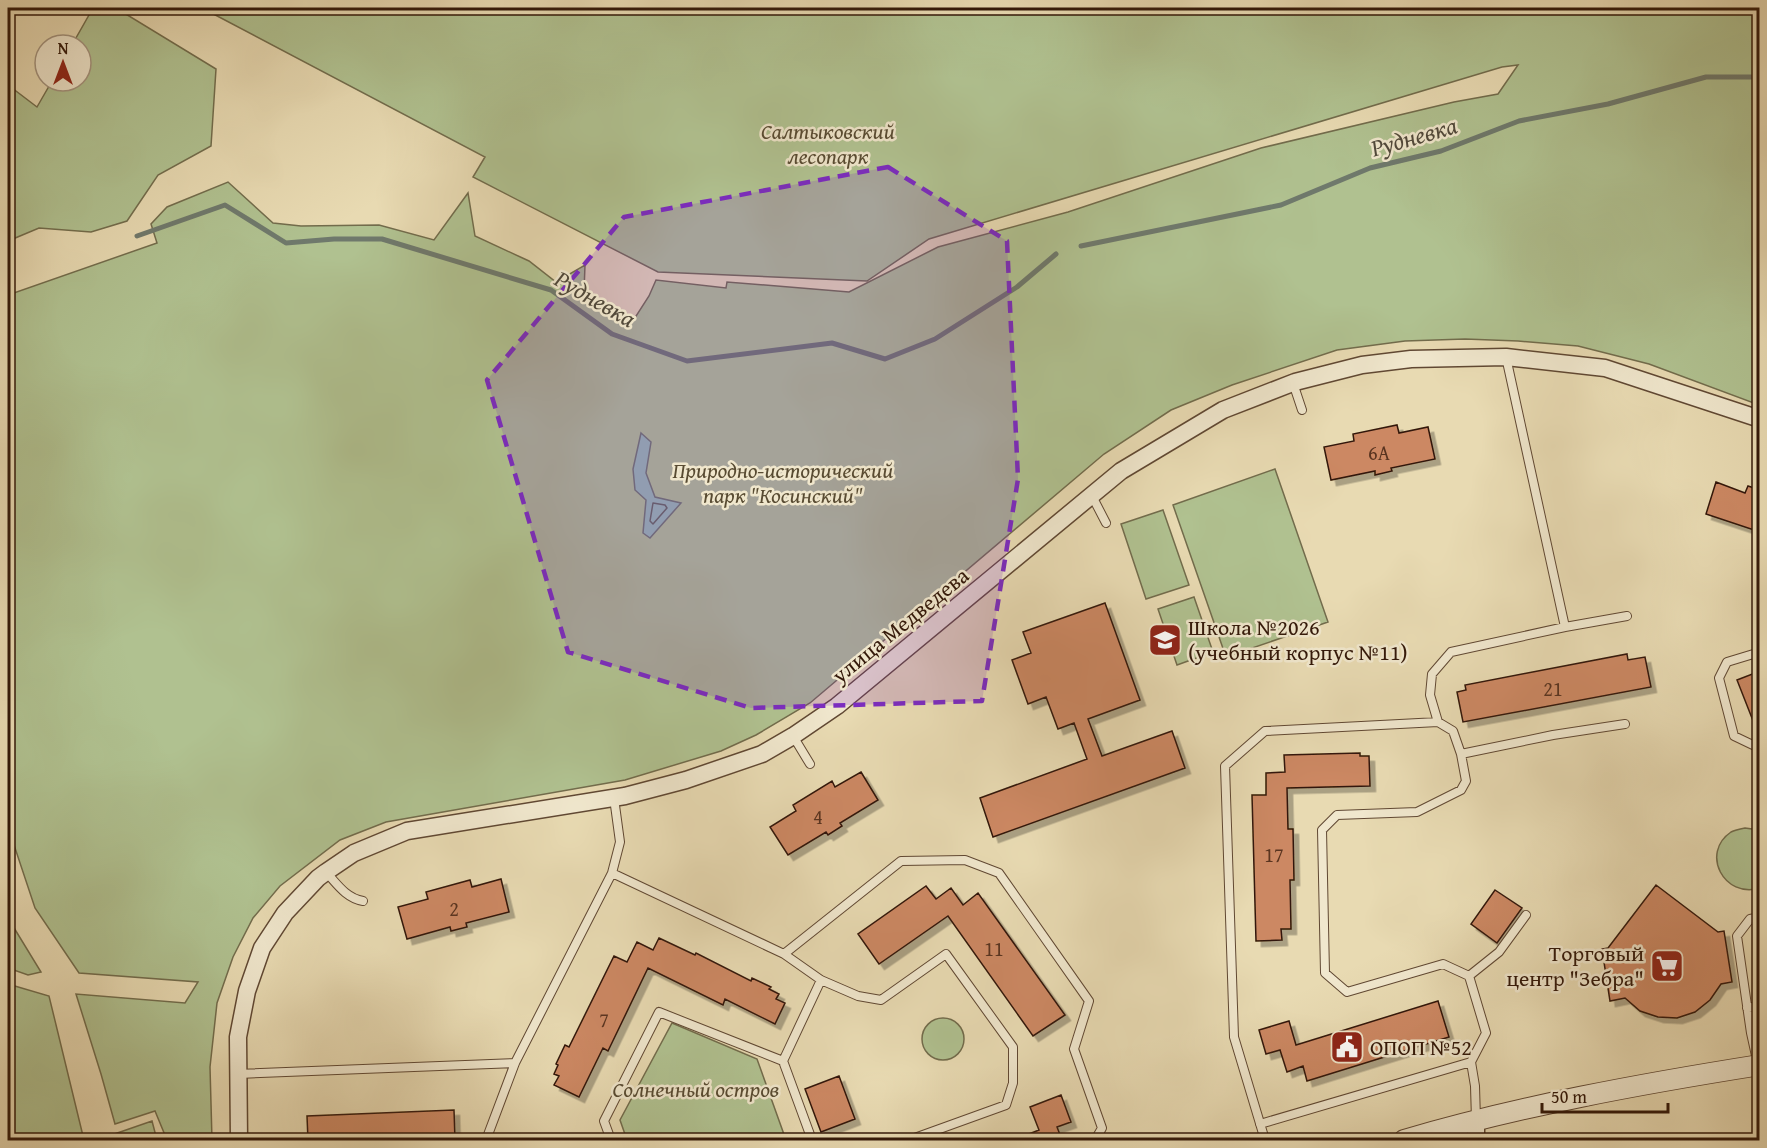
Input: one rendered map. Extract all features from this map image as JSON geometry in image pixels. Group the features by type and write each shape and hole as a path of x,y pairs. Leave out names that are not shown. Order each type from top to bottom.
{"street":[{"name":"улица Медведева","path":"239,1140 238,1037 247,991 262,948 285,913 326,872 354,853 407,831 614,798 686,780 762,754 837,706 1121,471 1223,410 1293,383 1362,365 1411,359 1506,357 1605,368 1760,419"},
{"path":"1404,1140 1476,1131 1593,1095 1759,1065"}],"lane":[{"path":"1506,357 1565,627"},
{"path":"1293,383 1302,410"},
{"path":"1092,496 1106,523"},
{"path":"1438,722 1430,695 1432,674 1451,652 1627,616"},
{"path":"1760,651 1726,662 1719,678 1734,736 1760,747"},
{"path":"1265,1140 1234,1037 1225,766 1265,731 1438,722 1453,731 1461,754 1466,781 1461,790 1418,812 1336,815 1322,830 1325,973 1347,992 1443,964 1469,976 1486,1033 1471,1062 1475,1086 1476,1131"},
{"path":"1461,754 1553,735 1625,724"},
{"path":"793,736 810,764"},
{"path":"486,1140 515,1063 612,873 620,842 614,798"},
{"path":"784,954 901,861 965,860 999,873 1089,1001 1074,1049 1102,1128 1095,1140"},
{"path":"326,872 353,899 363,900"},
{"path":"612,873 784,954 821,980 858,996 881,1000 946,954 1013,1047 1013,1083 1006,1106 909,1140"},
{"path":"1469,976 1501,950 1526,915"},
{"path":"1759,1065 1747,1008 1737,936 1750,919 1760,917"},
{"path":"812,1140 783,1061 821,980"},
{"path":"1747,1008 1760,1006"},
{"path":"611,1140 604,1121 659,1012 783,1061"},
{"path":"1260,1124 1471,1062"},
{"path":"238,1074 515,1063"}],"highlighted area":[{"path":"888,167 1007,241 1018,479 982,701 751,708 568,652 487,380 624,217"}],"green space":[{"path":"93,8 116,8 216,69 211,146 158,175 127,221 91,232 39,228 8,241 8,85 37,107 45,93 93,93 93,33 79,33"},
{"path":"202,8 1759,8 1759,405 1649,364 1578,346 1465,339 1405,341 1337,350 1232,385 1171,410 1104,454 810,703 756,735 721,751 625,780 386,822 340,840 280,886 253,918 233,957 217,1003 210,1067 212,1140 167,1140 155,1111 115,1124 76,994 185,1003 198,982 79,973 35,908 8,827 8,295 157,243 151,224 167,207 228,182 273,223 301,226 379,225 434,240 468,193 475,236 529,261 556,282 585,265 584,292 631,324 649,296 656,280 726,288 727,282 849,292 938,247 1068,212 1261,148 1454,102 1498,94 1518,65 1502,67 929,239 867,281 658,272 473,177 485,157"},
{"path":"1275,469 1328,622 1226,657 1173,505"},
{"path":"1163,510 1189,585 1146,599 1121,524"},
{"path":"1194,597 1213,652 1177,665 1158,609"},
{"path":"1745,828 1759,830 1760,888 1747,890 1727,881 1720,872 1717,862 1717,851 1722,841 1731,832"},
{"path":"8,918 41,972 28,975 8,968"},
{"path":"8,984 49,996 84,1140 8,1140"},
{"path":"943,1018 958,1024 964,1039 958,1054 943,1060 928,1054 922,1039 928,1024"},
{"name":"Солнечный остров","path":"672,1023 757,1059 786,1140 627,1140 620,1120"},
{"path":"152,1121 157,1140 97,1140"}],"water":[{"path":"641,433 651,442 646,473 655,497 681,503 650,538 643,533 646,500 635,490 633,469"}],"building":[{"path":"1397,425 1399,433 1428,427 1435,459 1391,468 1392,471 1375,475 1375,471 1331,480 1324,447 1354,441 1353,434"},
{"path":"1716,482 1745,493 1748,486 1760,490 1760,532 1706,514"},
{"path":"1105,603 1140,700 1088,719 1102,756 1172,731 1185,768 993,837 980,798 1087,759 1074,723 1058,729 1046,697 1028,704 1012,660 1031,653 1023,632"},
{"path":"1627,654 1628,660 1645,657 1651,687 1463,722 1457,692 1466,690 1465,685"},
{"path":"1760,671 1760,736 1759,736 1737,680"},
{"path":"1360,753 1360,756 1369,756 1370,786 1287,788 1288,829 1293,829 1294,880 1290,880 1291,929 1281,929 1282,940 1256,941 1252,795 1266,795 1266,773 1285,772 1284,755"},
{"path":"861,772 878,800 840,823 842,826 828,835 826,832 788,855 770,827 796,811 793,805 832,781 835,787"},
{"path":"501,879 509,912 466,923 467,927 451,931 450,927 407,939 398,907 428,899 426,892 470,880 472,887"},
{"name":"Торговый центр \"Зебра\"","path":"1656,885 1718,932 1724,931 1732,982 1721,984 1710,1000 1695,1012 1677,1018 1658,1017 1640,1011 1625,998 1610,1001 1602,949 1608,948"},
{"path":"926,886 936,899 951,888 963,905 978,893 1065,1015 1033,1036 948,916 879,964 858,934"},
{"path":"1495,890 1522,908 1497,943 1471,924"},
{"path":"659,938 695,955 696,953 751,981 752,978 771,987 769,989 779,994 776,999 785,1003 775,1024 725,999 723,1005 648,968 608,1051 603,1048 579,1097 554,1085 559,1076 554,1074 558,1065 556,1064 565,1045 569,1047 614,956 627,962 637,942 653,950"},
{"path":"1438,1001 1449,1037 1307,1081 1303,1066 1287,1072 1280,1050 1266,1054 1259,1030 1289,1021 1296,1045"},
{"path":"839,1076 855,1119 821,1132 805,1089"},
{"path":"1061,1095 1071,1122 1057,1127 1062,1140 1016,1140 1039,1130 1030,1107"},
{"path":"454,1110 455,1140 308,1140 307,1116"}],"waterway":[{"name":"Рудневка","path":"1081,246 1281,205 1370,168 1441,151 1519,121 1608,104 1706,77 1760,77"},
{"name":"Рудневка","path":"137,236 225,205 286,243 334,239 382,239 551,290 612,334 687,361 832,343 885,359 935,339 1017,287 1056,254"}],"place":[{"name":"Школа №2026 (учебный корпус №11)","path":"1165,640"},
{"name":"Торговый центр \"Зебра\"","path":"1667,966"},
{"name":"ОПОП №52","path":"1347,1047"}],"park label":[{"name":"Салтыковский лесопарк","path":"828,144"},
{"name":"Природно-исторический парк \"Косинский\"","path":"783,482"}]}
